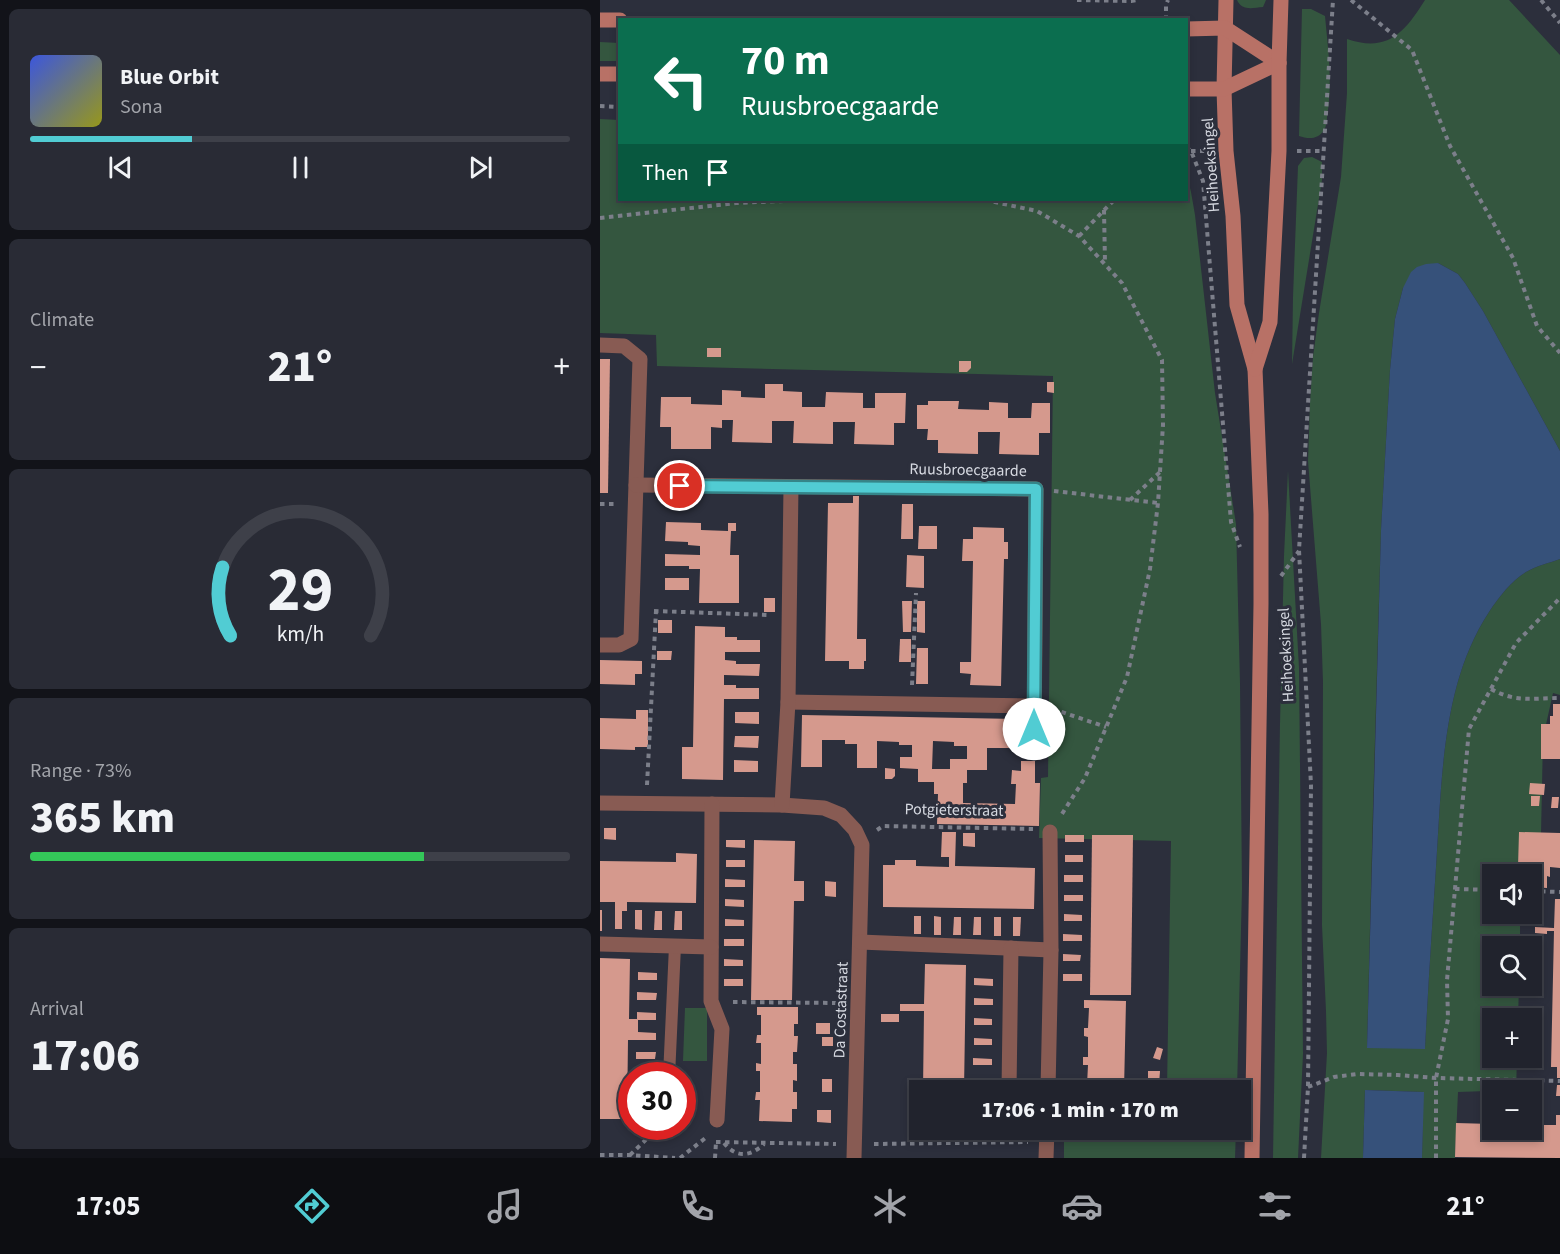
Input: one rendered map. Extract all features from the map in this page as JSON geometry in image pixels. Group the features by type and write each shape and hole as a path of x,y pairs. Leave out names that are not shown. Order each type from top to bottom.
{"street":[{"name":"Heihoeksingel","path":"1226,0 1224,89 1226,151 1233,216 1237,305 1255,369 1261,514 1252,1158"},
{"name":"Heihoeksingel","path":"1255,369 1270,322 1279,151 1281,0"},
{"path":"600,20 618,20"},
{"path":"1188,29 1225,28 1279,63"},
{"path":"1188,89 1224,89 1279,63"},
{"path":"600,74 618,74"},
{"path":"600,345 624,346 640,359 632,639 620,645 600,645"},
{"name":"Ruusbroecgaarde","path":"636,485 1036,489 1034,752"},
{"path":"782,806 788,702 791,487"},
{"path":"788,702 1034,706"},
{"path":"600,803 824,808 841,815 855,830 862,845 860,942"},
{"path":"712,804 711,1001 722,1029 717,1124"},
{"path":"1048,1080 1051,831"},
{"name":"Da Costastraat","path":"854,1151 860,942 1051,950"},
{"path":"600,944 711,946"},
{"path":"1009,1080 1011,948"},
{"path":"1046,1158 1047,1140"}],"lane":[{"path":"670,1062 675,946"}],"path":[{"path":"1077,0 1137,0"},
{"path":"1166,18 1168,0"},
{"name":"Heihoeksingel","path":"1304,1158 1308,1087 1311,785 1299,550 1333,0"},
{"path":"1351,0 1412,50 1450,146 1513,258 1538,326 1560,352"},
{"path":"1541,0 1560,23"},
{"path":"600,106 618,106"},
{"name":"Heihoeksingel","path":"1188,149 1203,181 1231,522 1242,553"},
{"path":"600,218 736,203 783,201"},
{"path":"990,201 1037,211 1079,236 1122,283 1162,360 1163,425 1158,503 1150,570 1127,677 1086,778 1051,831"},
{"path":"1079,236 1113,201"},
{"path":"1104,210 1105,265"},
{"path":"1130,500 1160,472"},
{"path":"1036,489 1158,503"},
{"path":"911,704 916,593"},
{"path":"1436,1158 1436,1078 1448,1019 1448,980 1469,729 1516,643 1560,597"},
{"path":"632,610 789,616"},
{"path":"646,803 656,611"},
{"path":"1491,689 1518,699 1560,698"},
{"path":"1034,706 1058,710 1106,727"},
{"name":"Potgieterstraat","path":"860,840 883,826 1051,831"},
{"path":"1455,889 1482,890"},
{"path":"1542,891 1560,892"},
{"path":"711,1001 859,1004"},
{"path":"1308,1087 1334,1077 1357,1074 1560,1081"},
{"path":"680,1158 717,1124"},
{"path":"630,1155 646,1140"},
{"path":"716,1142 765,1143 854,1151 1016,1140"},
{"path":"724,1142 734,1154 742,1155 750,1155 765,1143"},
{"path":"600,1155 675,1158"}],"green space":[{"path":"1237,0 1266,0 1263,7 1251,8 1242,6"},
{"path":"1425,0 1509,0 1560,55 1560,451 1483,311 1458,274 1438,263 1403,288 1395,319 1390,370 1381,530 1367,1048 1425,1048 1443,768 1453,702 1461,671 1473,640 1489,612 1506,590 1526,572 1560,559 1560,695 1553,693 1543,738 1541,834 1522,834 1521,864 1482,864 1482,924 1520,924 1520,936 1482,936 1482,996 1519,996 1518,1008 1482,1008 1482,1068 1517,1068 1516,1080 1482,1080 1482,1091 1458,1092 1455,1158 1422,1158 1423,1092 1365,1090 1363,1158 1321,1158 1327,1053 1322,925 1323,682 1321,624 1308,461 1313,357 1341,177 1347,93 1347,39 1361,43 1384,41 1394,37 1410,22"},
{"path":"1302,9 1311,9 1325,16 1329,54 1330,92 1326,124 1322,133 1313,138 1299,136"},
{"path":"600,42 618,43 618,61 600,61"},
{"path":"600,119 618,120 618,201 1188,201 1188,180 1195,215 1215,393 1236,524 1242,889 1237,1080 1167,1080 1171,841 1039,838 1041,778 1048,777 1053,376 657,366 656,335 600,333"},
{"path":"1312,157 1322,162 1322,180 1292,364 1298,166 1304,158"},
{"path":"1288,471 1299,668 1303,1054 1298,1158 1273,1158 1280,724"},
{"path":"685,1008 707,1008 707,1061 683,1061"},
{"path":"1064,1140 1236,1140 1235,1158 1064,1158"}],"water":[{"path":"1438,263 1458,274 1465,283 1483,311 1560,451 1560,559 1526,572 1506,590 1489,612 1473,640 1461,671 1453,702 1443,768 1425,1049 1367,1048 1381,530 1390,370 1395,319 1403,288 1411,272 1417,267"},
{"path":"1365,1090 1424,1092 1422,1158 1363,1158"}],"building":[{"path":"707,348 721,348 721,357 707,357"},
{"path":"600,359 610,359 608,493 600,493"},
{"path":"959,361 971,361 971,368 967,372 959,372"},
{"path":"1047,382 1054,382 1054,393 1047,392"},
{"path":"765,384 783,384 783,391 802,392 802,407 825,407 826,392 863,393 863,408 875,408 875,393 906,393 905,423 894,423 894,445 854,444 855,422 833,422 833,444 793,443 794,421 772,421 772,443 732,442 733,420 722,420 722,428 711,427 711,449 671,449 671,427 660,427 661,397 691,397 691,404 722,405 722,390 741,391 741,397 765,398"},
{"path":"928,401 959,401 958,409 989,410 989,402 1008,403 1008,418 1031,418 1032,403 1050,403 1050,433 1039,433 1039,455 999,454 1000,432 978,432 978,454 938,453 938,440 927,440 928,429 917,429 917,405 928,405"},
{"path":"853,496 859,496 857,639 866,639 864,669 849,669 849,661 825,661 828,503 853,503"},
{"path":"902,504 913,504 913,539 901,539"},
{"path":"666,522 701,523 701,530 728,531 728,523 736,523 736,531 731,531 730,555 739,555 739,603 699,603 700,569 689,569 689,566 665,566 665,554 700,555 700,546 688,545 688,542 665,541"},
{"path":"919,526 937,526 937,549 918,549"},
{"path":"973,527 1004,528 1004,542 1008,542 1008,559 1004,559 1001,686 970,685 971,674 960,673 960,662 971,662 973,561 962,561 963,539 973,539"},
{"path":"907,555 924,556 924,588 906,587"},
{"path":"665,578 689,578 689,590 665,590"},
{"path":"764,598 775,598 775,612 764,612"},
{"path":"902,601 912,601 911,632 903,632"},
{"path":"917,601 925,601 925,633 917,632"},
{"path":"658,620 672,620 672,633 658,633"},
{"path":"695,626 725,627 725,637 737,637 737,640 760,640 760,652 725,652 725,660 736,661 736,664 760,664 759,676 724,675 724,685 736,685 736,688 759,688 759,699 724,699 723,780 682,779 682,747 693,747"},
{"path":"900,639 911,639 911,662 899,662"},
{"path":"917,648 928,648 928,684 916,684"},
{"path":"657,651 672,651 671,660 657,660"},
{"path":"600,660 642,661 642,674 635,674 635,685 600,684"},
{"path":"1553,704 1560,704 1560,759 1541,759 1541,724 1550,724"},
{"path":"636,710 648,710 648,747 635,747 635,750 600,749 600,718 636,719"},
{"path":"735,712 759,712 759,724 735,723"},
{"path":"802,715 1022,719 1022,748 987,748 987,770 967,770 967,783 963,783 963,803 1015,804 1016,784 1011,784 1012,770 1021,771 1021,761 1035,761 1035,783 1040,783 1039,826 937,824 938,794 934,794 934,782 918,782 918,769 900,768 900,757 912,757 912,745 877,741 877,768 857,768 857,744 845,744 845,740 822,740 822,767 801,767","holes":["933,741 954,742 954,746 967,746 967,759 950,759 950,769 932,769"]},
{"path":"735,736 759,736 758,748 734,747"},
{"path":"734,760 758,761 758,772 734,772"},
{"path":"885,768 895,769 895,776 892,779 885,779"},
{"path":"1530,783 1545,784 1544,795 1529,794"},
{"path":"1531,796 1540,796 1539,806 1531,806"},
{"path":"1552,797 1559,797 1558,808 1551,808"},
{"path":"604,828 616,828 616,840 604,839"},
{"path":"942,832 956,832 955,866 1035,868 1034,909 883,907 883,865 895,865 895,860 916,860 916,866 949,867 949,857 941,857"},
{"path":"1519,832 1560,833 1560,868 1550,867 1547,888 1542,888 1542,864 1518,864"},
{"path":"963,833 975,833 975,847 963,846"},
{"path":"1065,835 1084,835 1084,842 1065,842"},
{"path":"1092,835 1133,835 1131,995 1090,995"},
{"path":"726,840 745,840 745,848 726,847"},
{"path":"754,840 795,841 794,881 804,881 804,901 794,901 792,1000 751,1000"},
{"path":"676,853 697,854 696,903 627,902 627,911 622,911 622,929 615,929 615,902 600,902 600,861 676,862"},
{"path":"1065,855 1083,855 1083,862 1065,862"},
{"path":"726,860 745,860 745,867 726,867"},
{"path":"1064,875 1083,875 1083,882 1064,882"},
{"path":"725,879 745,880 745,887 725,887"},
{"path":"825,881 836,882 836,897 825,896"},
{"path":"1064,895 1083,895 1083,901 1064,901"},
{"path":"725,899 744,900 744,907 725,906"},
{"path":"1555,899 1560,899 1560,1078 1557,1078 1557,1067 1551,1067 1554,931 1547,931 1547,934 1535,933 1535,927 1554,928"},
{"path":"600,910 602,910 602,931 600,931"},
{"path":"635,910 642,910 642,930 635,929"},
{"path":"655,911 662,911 662,930 654,930"},
{"path":"675,911 682,911 682,930 674,930"},
{"path":"1064,914 1082,915 1082,921 1064,921"},
{"path":"914,916 921,916 921,934 914,934"},
{"path":"934,916 941,917 941,935 934,935"},
{"path":"954,917 961,917 961,935 953,935"},
{"path":"974,917 981,917 981,935 973,935"},
{"path":"994,917 1001,917 1001,936 994,936"},
{"path":"1013,917 1021,917 1020,936 1013,936"},
{"path":"725,919 744,920 744,926 725,926"},
{"path":"1063,934 1082,935 1082,941 1063,941"},
{"path":"724,939 744,939 744,946 724,946"},
{"path":"1063,954 1081,955 1080,961 1063,961"},
{"path":"600,958 630,959 629,1019 637,1019 637,1012 656,1013 656,1020 638,1020 638,1032 656,1033 656,1040 628,1040 628,1062 618,1062 618,1119 600,1119"},
{"path":"724,959 743,960 743,966 724,966"},
{"path":"925,964 966,965 964,1080 923,1080 924,1011 900,1011 900,1004 924,1004"},
{"path":"638,972 657,973 657,980 638,980"},
{"path":"1063,974 1082,974 1082,981 1063,981"},
{"path":"974,978 993,979 993,986 974,985"},
{"path":"724,979 743,979 743,986 724,986"},
{"path":"637,992 657,993 656,1000 637,1000"},
{"path":"974,998 993,999 993,1005 974,1005"},
{"path":"1084,1000 1126,1001 1124,1080 1087,1080 1088,1065 1083,1065 1083,1057 1088,1057 1088,1037 1084,1036 1084,1028 1088,1028 1089,1008 1084,1008"},
{"path":"757,1007 798,1007 798,1024 794,1024 794,1036 798,1036 797,1052 793,1052 793,1064 797,1064 797,1081 793,1080 793,1092 797,1092 797,1109 792,1109 792,1122 759,1121 760,1100 755,1100 756,1092 760,1092 760,1071 756,1071 756,1063 761,1064 761,1043 756,1043 757,1035 761,1035 761,1015 757,1015"},
{"path":"881,1014 899,1014 899,1022 881,1022"},
{"path":"974,1018 992,1019 992,1025 974,1025"},
{"path":"816,1023 830,1023 830,1034 816,1034"},
{"path":"822,1037 833,1037 833,1046 822,1046"},
{"path":"974,1038 992,1039 992,1045 974,1045"},
{"path":"1157,1047 1163,1049 1160,1060 1153,1058"},
{"path":"636,1052 656,1052 655,1059 636,1059"},
{"path":"973,1058 992,1059 992,1065 973,1065"},
{"path":"1148,1071 1160,1071 1159,1080 1148,1080"},
{"path":"973,1078 991,1078 991,1080 973,1080"},
{"path":"822,1079 832,1079 832,1092 822,1092"},
{"path":"1557,1085 1560,1085 1560,1096 1556,1096"},
{"path":"817,1110 831,1110 831,1123 817,1122"},
{"path":"1556,1115 1560,1115 1560,1158 1455,1157 1456,1123 1482,1124 1482,1140 1542,1140 1542,1125 1556,1125"}],"route":[{"path":"680,486 1036,489 1034,729"}]}
